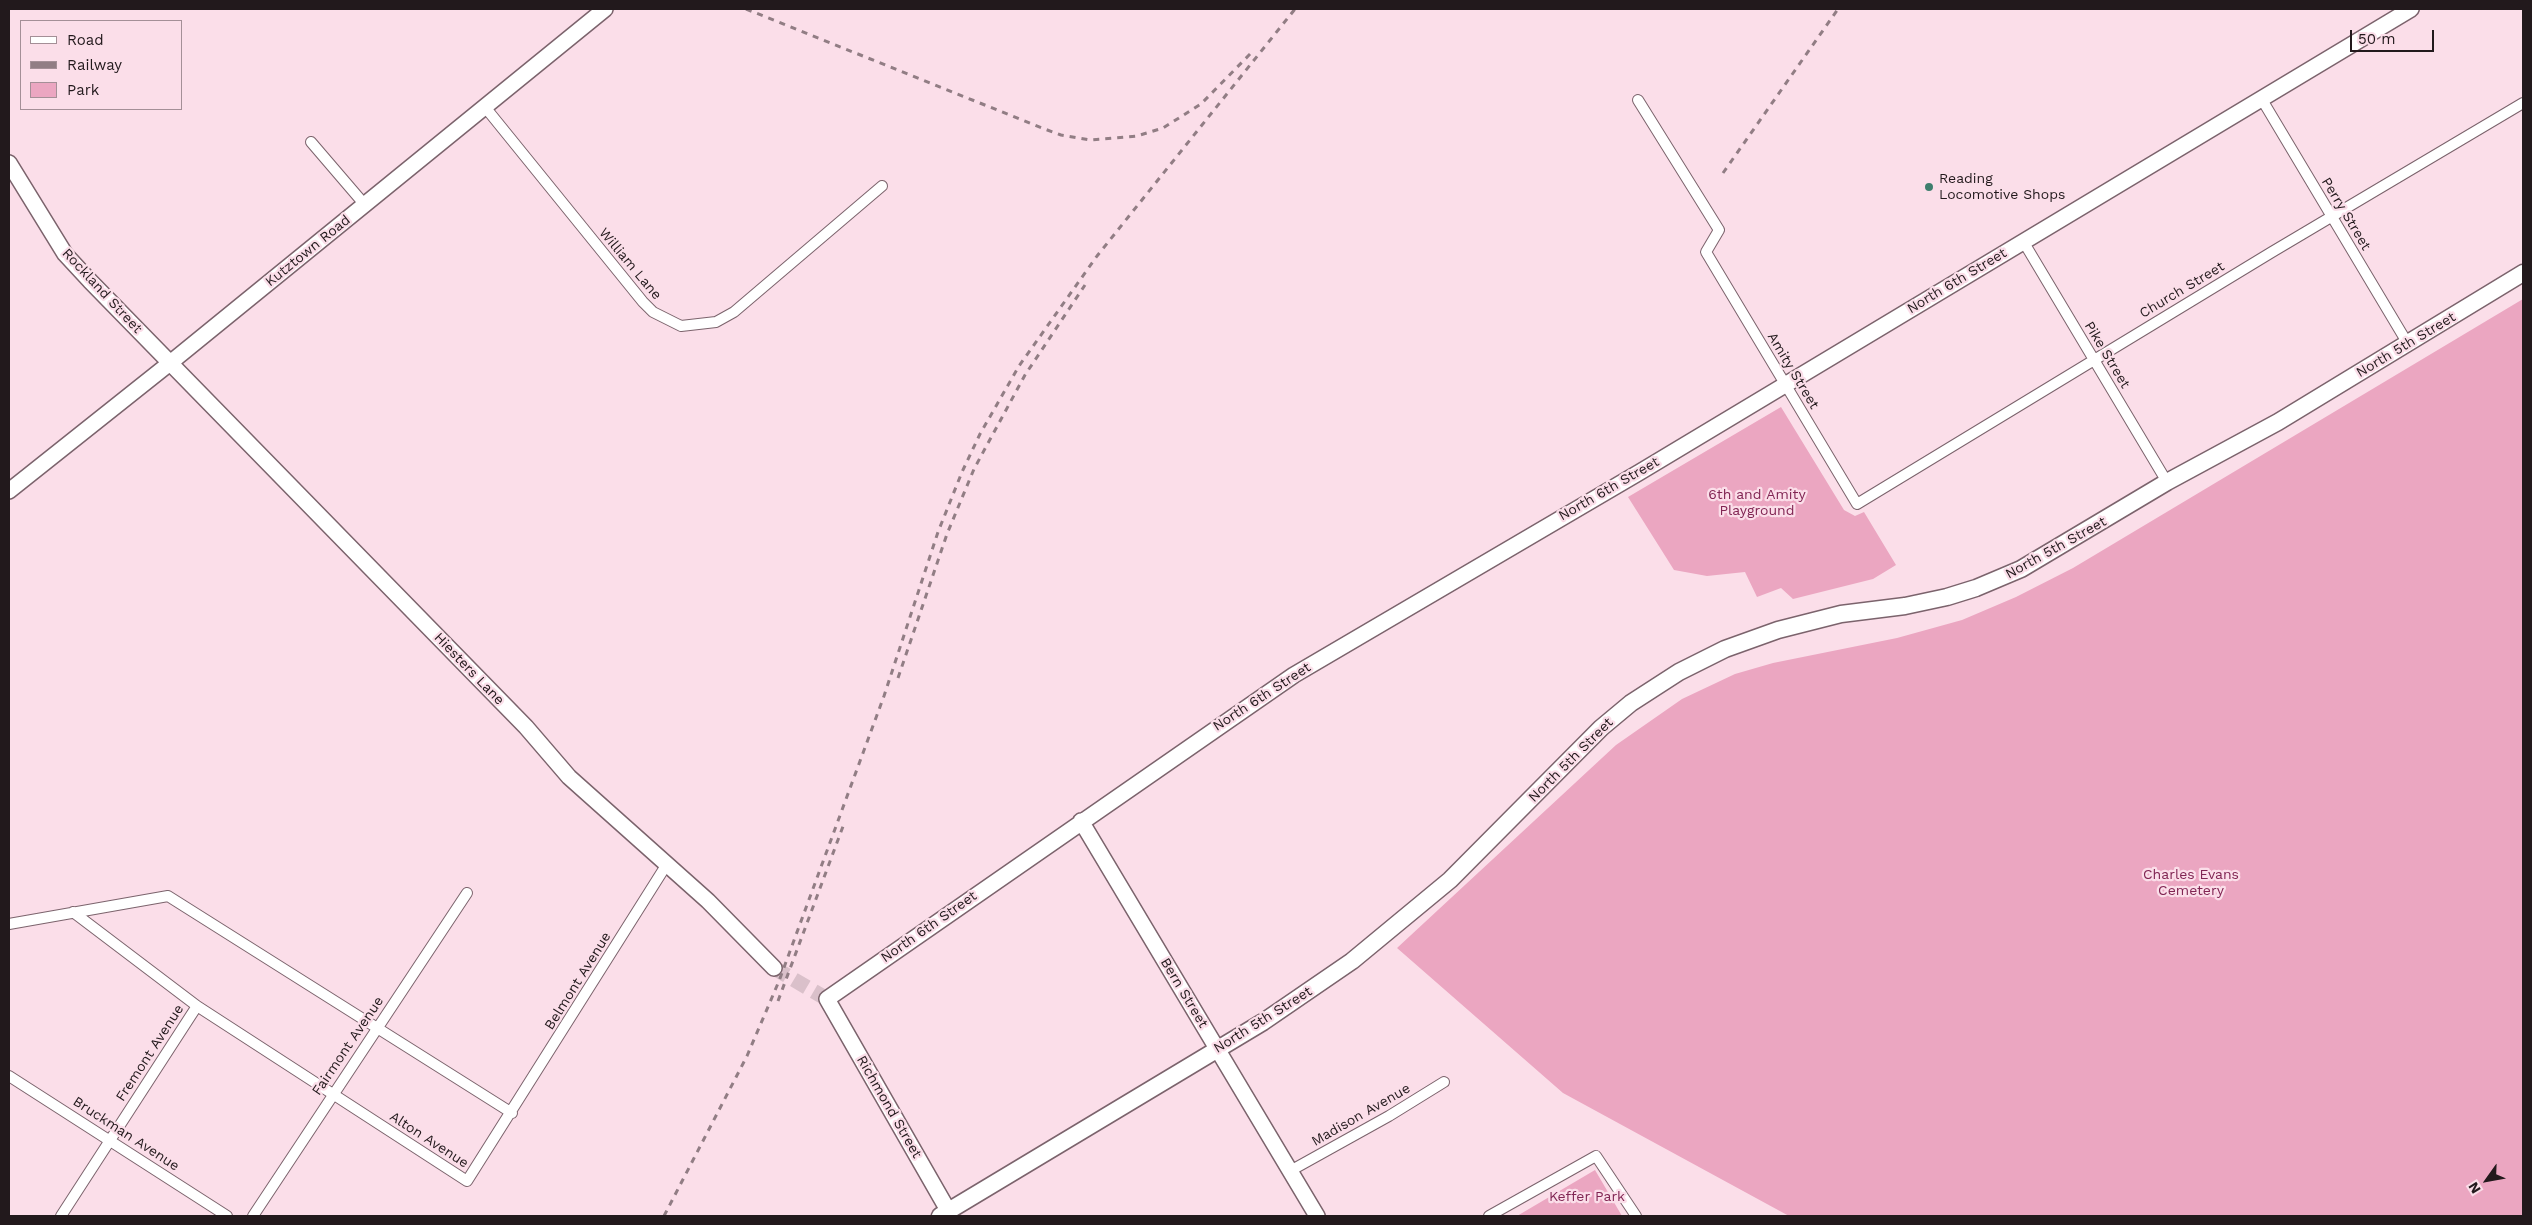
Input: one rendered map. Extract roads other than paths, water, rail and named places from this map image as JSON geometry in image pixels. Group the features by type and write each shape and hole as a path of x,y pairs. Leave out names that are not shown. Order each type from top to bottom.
{"main road":[{"name":"North 5th Street","path":"947,1215 1306,994 1408,917 1493,839 1601,728 1661,683 1712,655 1778,630 1841,614 1905,606 1947,597 1996,581 2045,556 2167,482 2229,450 2408,344 2523,273"}],"street":[{"name":"North 6th Street","path":"826,999 1294,675 1785,384 2411,9"},
{"name":"Kutztown Road","path":"9,490 365,205 598,11"},
{"name":"Perry Street","path":"2261,98 2408,344"},
{"name":"Amity Street","path":"1638,100 1719,230 1706,252 1857,504"},
{"name":"Church Street","path":"1857,504 2332,216 2523,103"},
{"name":"William Lane","path":"485,107 643,302 653,312 681,326 716,322 734,312 882,186"},
{"path":"310,142 365,205"},
{"name":"Rockland Street","path":"9,163 65,254 170,363"},
{"name":"Pike Street","path":"2023,241 2167,482"},
{"name":"Hiesters Lane","path":"170,363 514,715 569,777 708,901 774,968"},
{"name":"Bern Street","path":"1081,821 1317,1216"},
{"name":"Belmont Avenue","path":"512,1113 667,864"},
{"name":"Fairmont Avenue","path":"253,1216 332,1094 467,893"},
{"path":"9,924 168,896 378,1026 512,1113"},
{"name":"Alton Avenue","path":"73,912 197,1006 467,1182 512,1113"},
{"name":"Richmond Street","path":"826,999 947,1215"},
{"name":"Fremont Avenue","path":"61,1216 197,1006"},
{"name":"Bruckman Avenue","path":"9,1076 227,1216"},
{"name":"Madison Avenue","path":"1290,1171 1389,1116 1444,1082"},
{"path":"1489,1216 1596,1156 1636,1216"}],"tunnel":[{"path":"774,968 827,999"}],"railway":[{"path":"746,9 1042,128 1061,135 1090,140 1137,136 1163,128 1201,104 1253,51"},
{"path":"664,1216 747,1056 779,981 884,696 938,532 962,472 980,434 1019,366 1097,256 1295,9"},
{"path":"1723,173 1838,9"},
{"path":"898,678 947,534 974,469 1025,375 1085,285"},
{"path":"778,1001 845,821"}],"place":[{"name":"Reading Locomotive Shops","path":"1929,187"}],"park label":[{"name":"6th and Amity Playground","path":"1757,504"},
{"name":"Charles Evans Cemetery","path":"2191,884"},
{"name":"Keffer Park","path":"1587,1197"}]}
